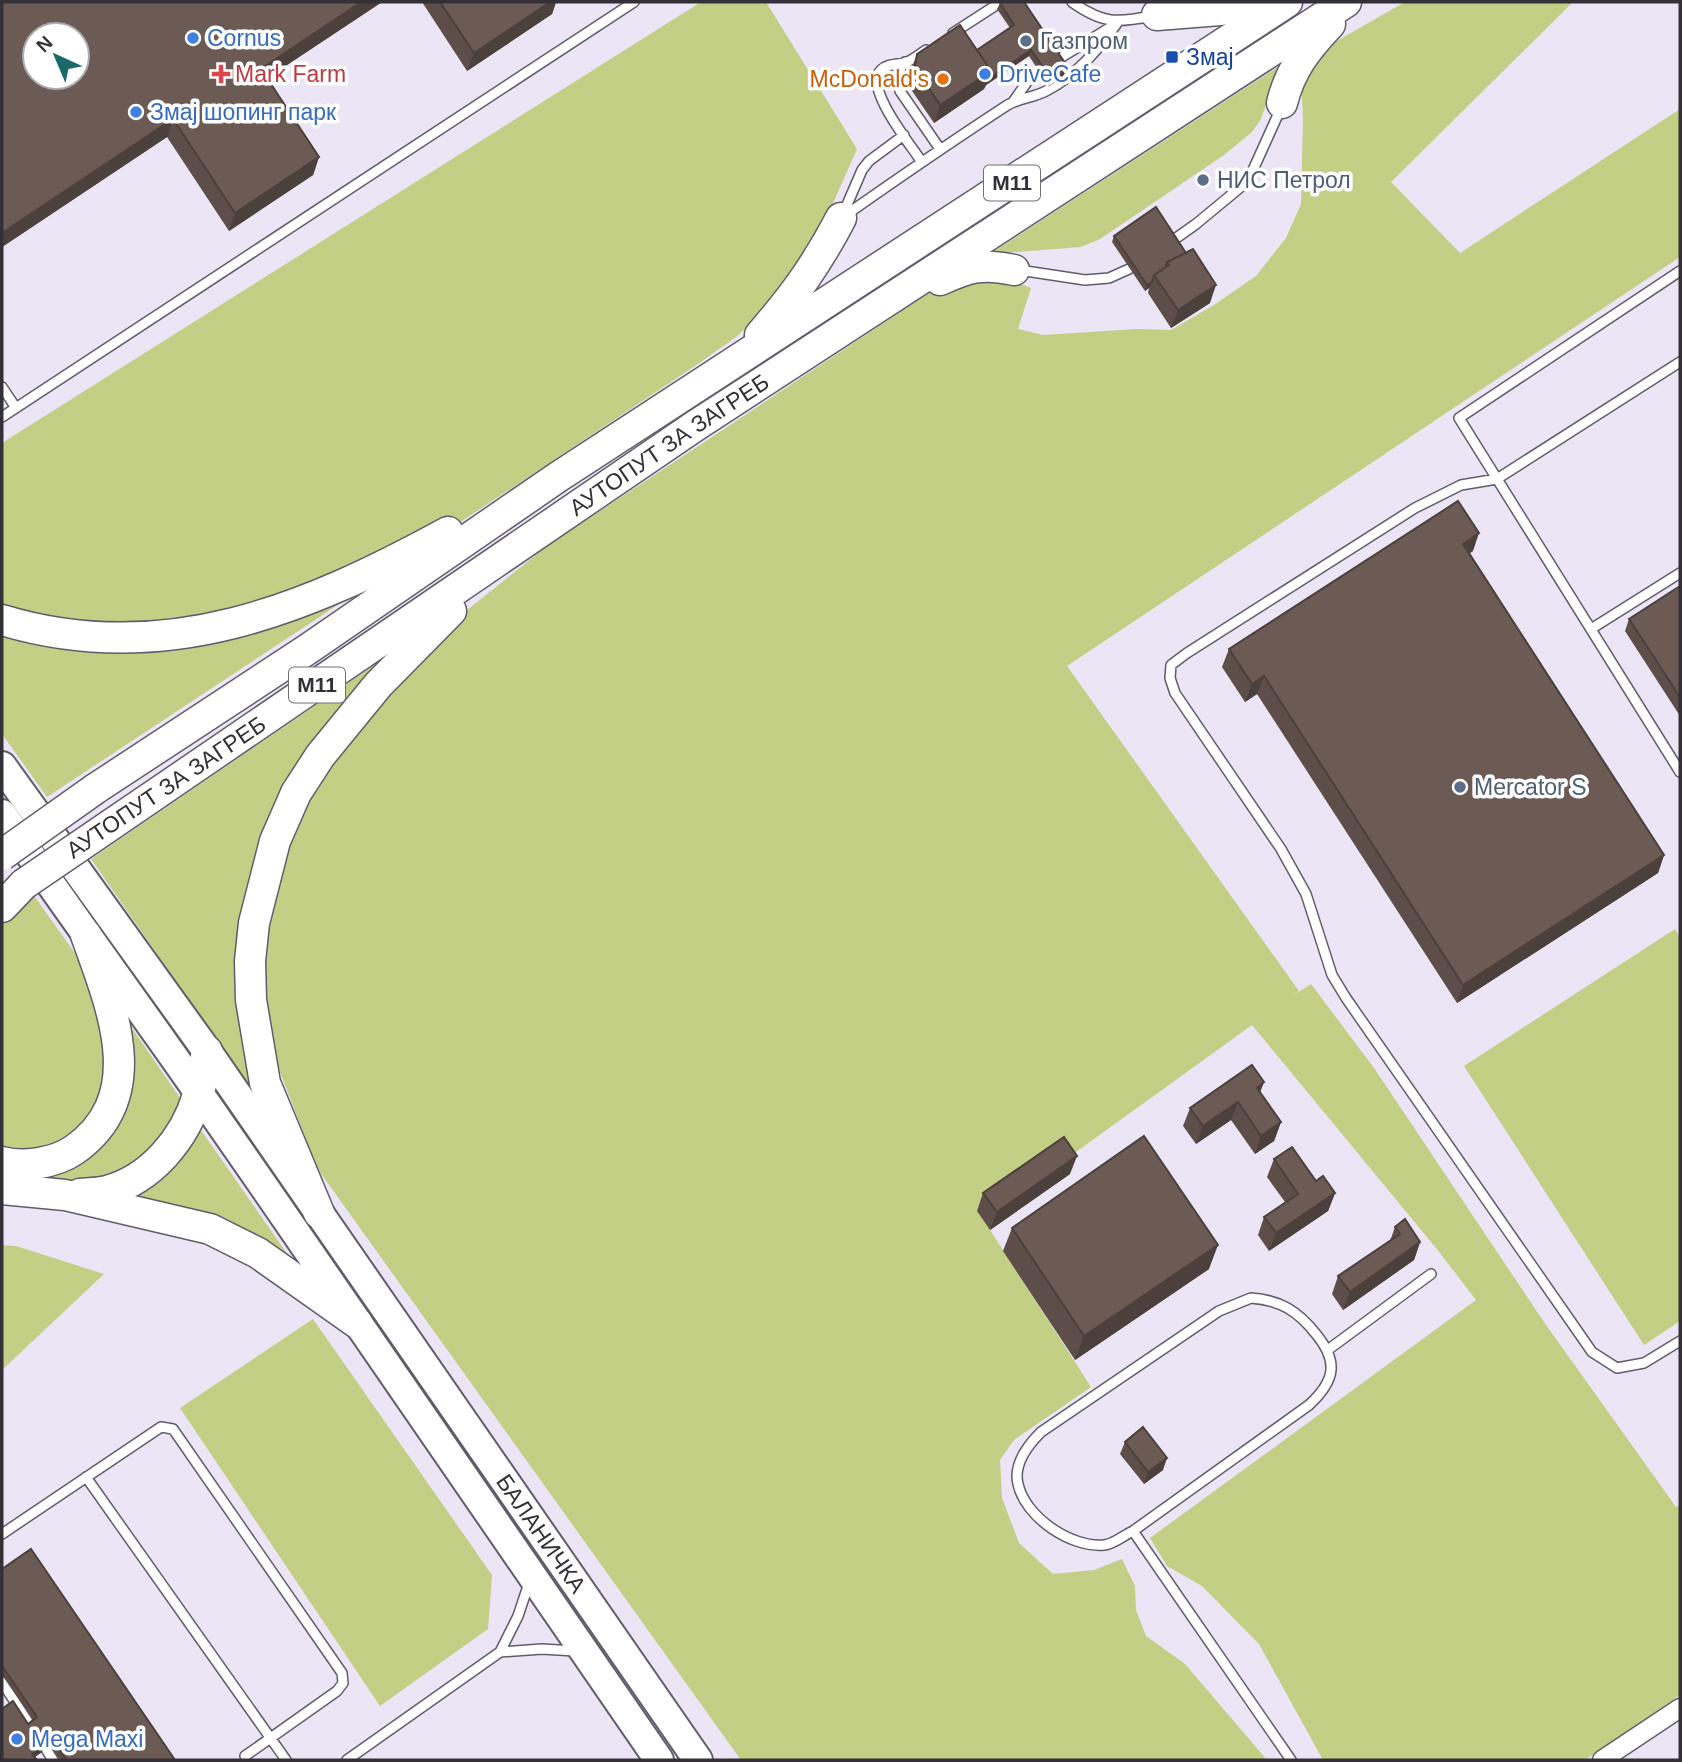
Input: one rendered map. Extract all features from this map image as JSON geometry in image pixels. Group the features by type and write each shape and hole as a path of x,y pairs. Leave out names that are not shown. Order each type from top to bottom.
{"highway":[{"path":"1157,15 1220,10 1257,2"},
{"name":"АУТОПУТ ЗА ЗАГРЕБ","path":"2,855 95,789 308,649 558,477 1287,2"},
{"name":"АУТОПУТ ЗА ЗАГРЕБ","path":"2,907 13,892 522,544 890,297 1346,2"},
{"path":"1282,103 1290,76 1300,59 1314,40 1351,2"},
{"path":"735,363 802,285 820,259 841,218"},
{"path":"890,297 937,282 971,267 983,265 1014,270"},
{"path":"2,620 35,630 104,639 163,637 208,629 278,610 345,585 488,510 558,477"},
{"path":"319,1213 265,1083 251,1000 250,961 254,923 275,841 296,793 320,756 346,724 428,632 522,544"},
{"path":"2,849 34,833"},
{"path":"2,1162 23,1165 68,1153 85,1142 108,1113 119,1072 119,1047 113,1016 86,935"},
{"path":"65,1195 105,1192 148,1170 160,1159 180,1134 199,1093 207,1051"},
{"path":"2,1189 65,1195 210,1229 258,1254 357,1322"}],"main road":[{"path":"2,766 11,811"},
{"name":"БАЛАНИЧКА","path":"11,811 86,935 199,1093 659,1760"},
{"name":"БАЛАНИЧКА","path":"11,811 207,1051 698,1760"},
{"path":"427,1422 452,1406"}],"street":[{"path":"1602,1760 1680,1708"}],"lane":[{"path":"2,417 634,2"},
{"path":"921,162 879,97 877,75 886,66 905,62 1001,2"},
{"path":"1072,2 1095,16 1118,22"},
{"path":"1057,61 1118,22 1157,15"},
{"path":"841,218 1013,102 1043,93 1069,77 1100,47 1118,22"},
{"path":"905,62 898,72 900,91 940,149"},
{"path":"1013,102 1027,82 1040,72"},
{"path":"1172,241 1196,225 1248,181 1278,119 1282,103"},
{"path":"841,218 862,170 869,161 904,135"},
{"path":"1014,270 1086,280 1109,278 1129,269"},
{"path":"1680,271 1459,418 1680,772"},
{"path":"1680,362 1497,479 1461,485 1415,508 1171,664 1170,678 1175,693 1281,849 1306,894 1332,975 1346,998 1592,1352 1616,1368 1644,1363 1680,1341"},
{"path":"2,387 16,408"},
{"path":"1591,629 1680,573"},
{"path":"1329,1349 1431,1275"},
{"path":"1251,1298 1282,1303 1309,1324 1329,1349 1332,1366 1328,1382 1321,1394 1133,1531 1107,1545 1090,1545 1067,1538 1042,1520 1023,1495 1017,1483 1017,1469 1023,1455 1041,1432 1219,1311 1251,1298"},
{"path":"2,1534 161,1427 173,1429 342,1673 344,1683 337,1691 245,1756"},
{"path":"86,1477 286,1760"},
{"path":"1133,1531 1291,1760"},
{"path":"347,1760 500,1652 518,1616 531,1578"},
{"path":"500,1652 542,1649 583,1651"},
{"path":"2,1682 28,1722"},
{"path":"44,1746 53,1760"}],"green space":[{"path":"701,2 766,2 857,149 818,237 769,307 736,337 459,523 245,611 119,633 2,612 2,443"},
{"path":"1405,2 1573,2 1391,182 1460,253 1680,109 1680,257 1067,666 1299,991 1291,997 1311,984 1374,1068 1546,1325 1676,1507 1680,1505 1680,1695 1585,1760 1323,1760 1259,1644 1202,1586 1167,1566 1150,1538 1476,1300 1252,1025 983,1219 1091,1387 1014,1440 1000,1460 1002,1498 1019,1543 1053,1574 1094,1570 1122,1559 1135,1586 1136,1610 1146,1636 1185,1664 1267,1760 741,1760 317,1168 265,1033 259,985 278,858 332,753 462,614 546,547 950,279 1004,277 1031,288 1018,329 1043,335 1137,329 1171,330 1256,276 1286,238 1301,204 1301,80 1328,46"},
{"path":"1284,63 1261,119 1252,132 1224,155 1100,239 1081,247 990,254"},
{"path":"365,587 47,797 2,734 2,631 80,646"},
{"path":"412,639 266,838 260,1102 91,859"},
{"path":"35,897 79,959 96,995 111,1048 94,1121 51,1150 2,1153 2,918"},
{"path":"1675,929 1680,937 1680,1321 1644,1345 1464,1066"},
{"path":"125,1018 187,1108 134,1171 64,1184 7,1170 81,1155"},
{"path":"198,1126 300,1272 114,1194"},
{"path":"2,1245 16,1246 104,1274 2,1370"},
{"path":"313,1319 492,1575 488,1629 380,1706 180,1408"}],"building":[{"name":"Змај шопинг парк","path":"2,2 361,2 261,69 319,157 235,213 173,119 2,233"},
{"path":"440,2 550,2 474,53"},
{"path":"1024,2 1069,69 1052,80 1031,50 988,79 991,71 977,50 1014,25 1000,3"},
{"name":"McDonald's","path":"960,25 991,71 940,105 915,67 917,54"},
{"path":"1156,207 1186,253 1167,262 1165,268 1154,275 1152,282 1147,285 1114,236"},
{"path":"1193,249 1216,285 1178,310 1154,275 1169,265 1167,262"},
{"name":"Mercator S","path":"1458,501 1479,533 1463,544 1664,855 1463,985 1264,676 1252,684 1229,649"},
{"path":"1680,586 1680,697 1629,619"},
{"path":"1252,1065 1264,1082 1257,1088 1281,1122 1261,1136 1238,1102 1203,1126 1190,1108"},
{"path":"1144,1136 1218,1245 1084,1336 1012,1228"},
{"path":"1064,1137 1077,1156 997,1212 983,1193"},
{"path":"1292,1147 1316,1181 1323,1176 1335,1193 1276,1233 1264,1217 1298,1194 1274,1159"},
{"path":"1405,1219 1420,1242 1350,1292 1338,1276 1400,1234 1395,1227"},
{"path":"1143,1427 1167,1458 1148,1472 1125,1442"},
{"path":"31,1549 175,1760 67,1760 50,1736 41,1743 44,1746 32,1754 37,1760 2,1760 2,1709 13,1701 28,1724 37,1717 2,1666 2,1569"}],"place":[{"name":"Cornus","path":"193,38"},
{"name":"Газпром","path":"1026,41"},
{"name":"Змај","path":"1172,57"},
{"name":"Mark Farm","path":"221,74"},
{"name":"DriveCafe","path":"985,74"},
{"name":"McDonald's","path":"943,79"},
{"name":"Змај шопинг парк","path":"136,112"},
{"name":"НИС Петрол","path":"1203,180"},
{"name":"Mercator S","path":"1460,787"},
{"name":"Mega Maxi","path":"17,1739"}]}
